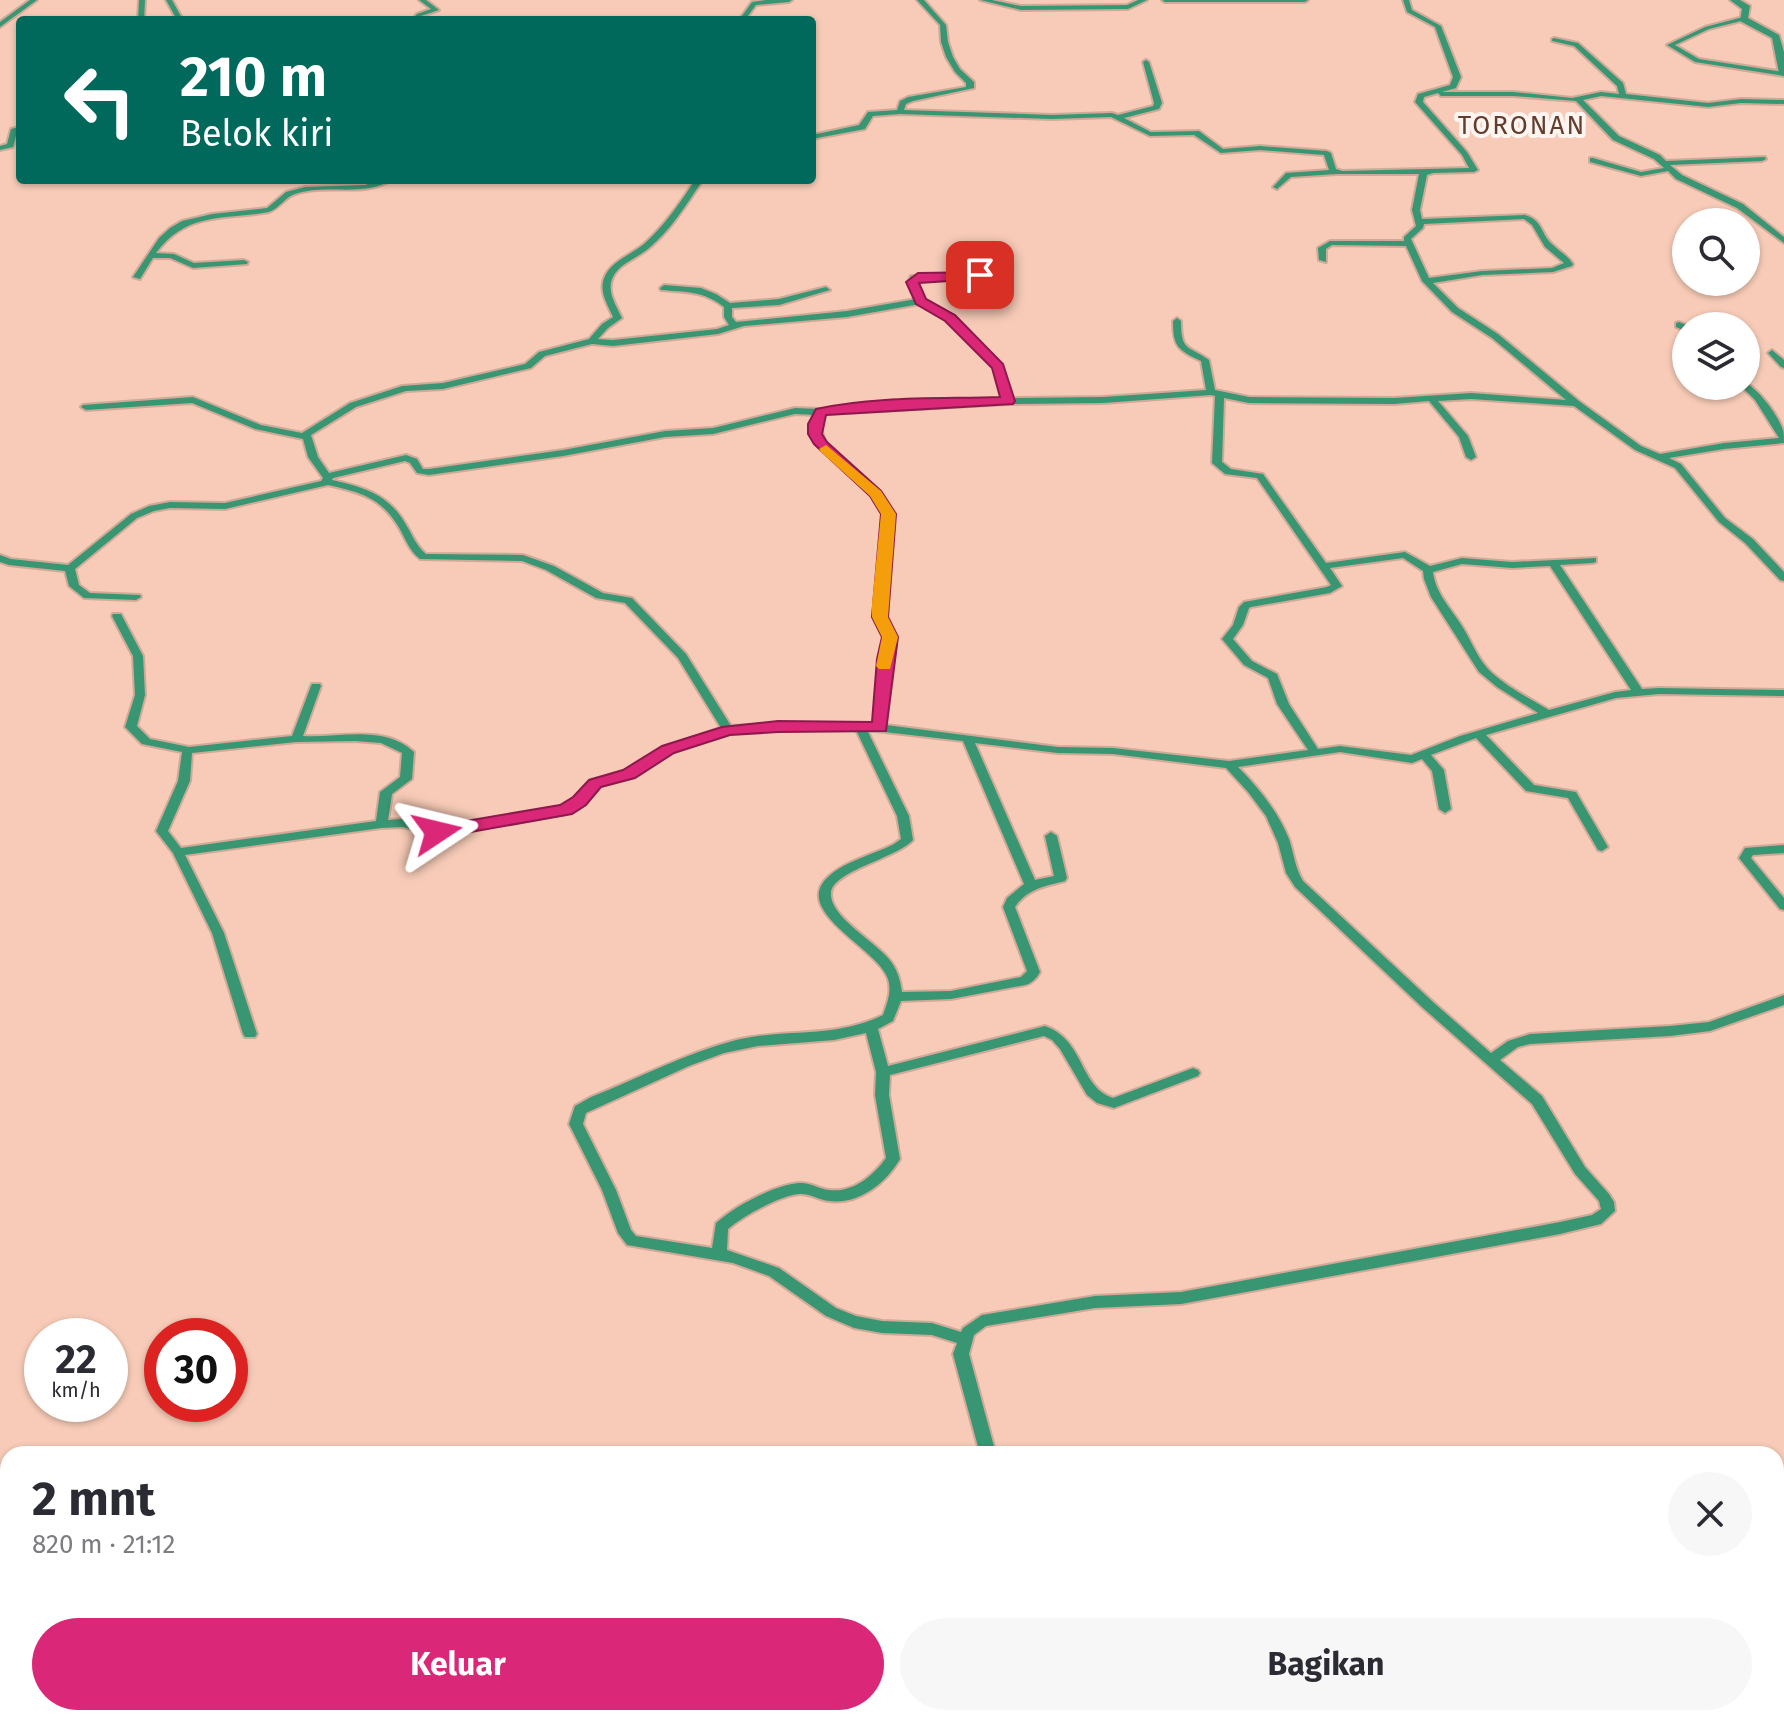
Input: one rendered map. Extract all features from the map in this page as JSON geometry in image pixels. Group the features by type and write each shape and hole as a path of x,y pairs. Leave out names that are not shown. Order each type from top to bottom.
{"street":[{"path":"0,25 34,0"},
{"path":"418,16 436,10 422,0"},
{"path":"745,16 754,3 789,0"},
{"path":"900,112 903,103 911,99 966,89 971,85 950,60 940,20 920,0"},
{"path":"983,0 1021,8 1128,7 1144,0"},
{"path":"1165,0 1305,0"},
{"path":"1277,187 1289,175 1474,170 1465,153 1445,135 1419,102 1419,98 1453,86 1457,77 1438,26 1409,11 1406,0"},
{"path":"1734,0 1747,8 1743,19"},
{"path":"1743,19 1770,31 1781,41 1784,68 1697,61 1670,45 1707,28 1743,19"},
{"path":"1554,40 1576,44 1620,85 1623,95"},
{"path":"816,136 862,127 875,113 1120,117 1156,107 1158,103 1146,62"},
{"path":"1426,95 1513,94 1578,99 1601,94 1676,103 1784,102"},
{"path":"1578,99 1616,138 1740,206 1784,241"},
{"path":"1120,117 1150,134 1196,133 1221,151 1260,148 1327,153 1337,172"},
{"path":"0,148 10,145 16,130"},
{"path":"1593,160 1641,174 1667,166 1762,159"},
{"path":"1427,172 1423,174 1416,210 1420,226 1407,239 1427,281 1455,310 1532,364 1576,403 1638,448 1678,466 1722,520 1749,541 1784,578"},
{"path":"137,277 162,239 185,222 207,216 269,210 290,192 321,184 375,184"},
{"path":"592,341 605,326 618,318 606,292 609,276 665,227 688,200 697,184"},
{"path":"1419,222 1525,217 1537,224 1545,242 1569,264 1553,270 1493,272 1427,281"},
{"path":"1323,260 1322,248 1330,243 1410,244"},
{"path":"151,255 171,256 193,266 244,262"},
{"path":"980,275 914,278 912,282 921,301 950,318 998,367 1008,401"},
{"path":"664,288 698,289 728,306 779,302 826,290"},
{"path":"306,437 314,427 361,402 409,387 443,386 523,368 542,354 592,341 625,342 724,330 734,325 847,314 921,301"},
{"path":"728,306 728,317 734,325"},
{"path":"1177,321 1177,340 1186,351 1205,360 1216,394 1217,463 1228,472 1260,476 1337,586 1248,604 1227,639 1248,663 1273,676 1283,704 1315,753"},
{"path":"1772,353 1784,365"},
{"path":"0,558 9,562 70,568 134,516 152,508 170,505 225,506 406,458 414,461 425,473 665,434 699,433 795,411 1216,394 1249,400 1349,401 1471,396 1576,403"},
{"path":"1431,398 1463,436 1471,457"},
{"path":"86,407 193,400 258,427 306,437"},
{"path":"1661,457 1784,439 1760,400"},
{"path":"821,412 815,434 821,444 876,494 888,514 880,617 890,637 885,659 880,727"},
{"path":"306,437 313,457 327,479 383,498 416,552 424,557 523,558 550,568 600,596 628,600 682,656 728,730"},
{"path":"1325,566 1405,555 1428,570 1442,606 1463,636 1475,661 1497,681 1545,713"},
{"path":"1428,570 1462,561 1494,565 1592,560"},
{"path":"1554,564 1638,692"},
{"path":"70,568 74,586 88,596 136,597"},
{"path":"117,616 138,656 140,695 131,727 146,742 189,750 296,739 372,737 401,746 408,752 406,779 386,792 381,824"},
{"path":"296,739 316,686"},
{"path":"178,852 381,824 403,823 437,832 554,813 573,806 595,783 629,774 668,749 728,730 755,727 880,727 1067,751 1113,751 1229,765 1340,749 1412,759 1545,713 1638,692 1784,693"},
{"path":"860,727 903,816 907,840 891,854 844,870 830,880 823,893 832,915 883,960 894,983 896,997 888,1018 871,1028 812,1039 741,1044 700,1057 580,1110 576,1124 609,1190 625,1233 632,1241 719,1255 774,1272 831,1312 854,1322 882,1327 932,1329 964,1339"},
{"path":"1478,734 1530,788 1548,794 1572,795 1602,847"},
{"path":"967,738 1031,885"},
{"path":"189,750 184,781 162,831 178,852 218,933 250,1034"},
{"path":"1426,756 1438,770 1445,809"},
{"path":"986,1446 961,1354 964,1339 974,1325 991,1318 1095,1302 1181,1298 1587,1223 1608,1211 1606,1200 1575,1163 1551,1117 1492,1059 1428,1005 1299,884 1290,872 1285,846 1269,812 1229,765"},
{"path":"896,997 951,995 1031,978 1034,972 1009,907 1011,901 1031,885 1061,878 1051,836"},
{"path":"1784,849 1749,851 1745,855 1784,906"},
{"path":"1492,1059 1513,1044 1530,1039 1710,1026 1784,1000"},
{"path":"719,1255 721,1227 775,1195 801,1188 832,1196 843,1195 863,1188 882,1175 893,1159 882,1095 883,1072 871,1028"},
{"path":"883,1072 1045,1031 1062,1042 1093,1094 1106,1102 1114,1103 1193,1073"}],"slow traffic":[{"path":"826,449 876,494 888,514 880,603 880,617 890,637 885,666"}],"district":[{"name":"TORONAN","path":"1522,125"}],"route":[{"path":"437,832 565,810 580,801 595,783 629,774 668,749 728,730 778,726 880,727 885,659 890,637 880,617 888,514 876,494 821,444 815,434 815,424 821,412 825,411 1008,401 1009,395 998,367 950,318 921,301 912,282 918,277 980,275"}]}
